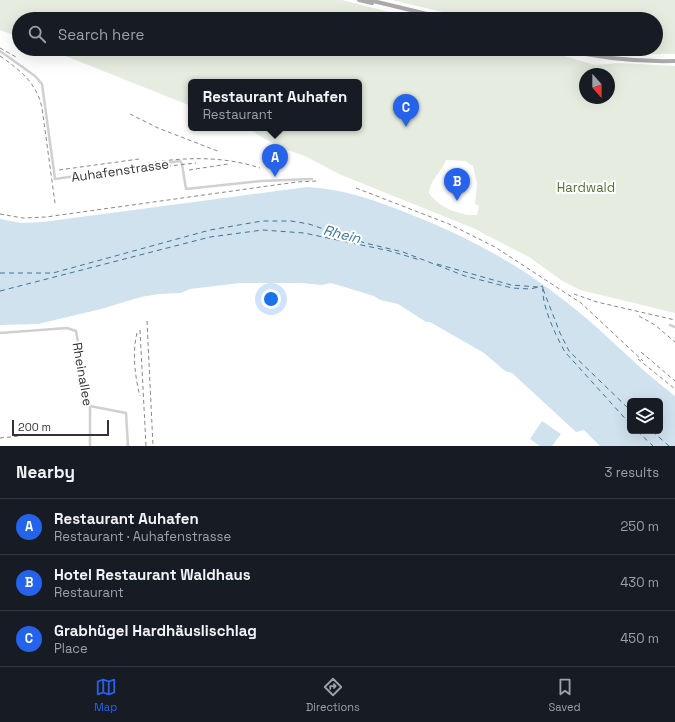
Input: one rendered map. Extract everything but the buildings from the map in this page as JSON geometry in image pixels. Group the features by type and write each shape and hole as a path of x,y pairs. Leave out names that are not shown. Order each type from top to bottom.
{"main road":[{"path":"358,0 407,12"},
{"path":"369,0 419,12"},
{"path":"595,56 626,60 675,60"},
{"path":"621,56 675,60"}],"street":[{"name":"Auhafenstrasse","path":"0,51 35,76 42,84 55,179 180,162 182,164 186,190 261,181 312,180"},
{"path":"670,325 675,327"},
{"name":"Rheinallee","path":"0,333 67,328 74,329 77,334 90,406 90,446"},
{"path":"90,406 126,413 128,446"}],"green space":[{"path":"0,0 342,0 389,12 12,12 12,34 0,30"},
{"path":"392,0 675,0 675,54 663,54 663,12 443,12"},
{"name":"Hardwald","path":"66,56 565,56 595,65 619,63 675,66 675,313 580,290 561,280 529,257 473,228 339,174 305,156 279,147 252,131 362,131 362,79 188,79 188,105","holes":["446,160 465,161 473,166 477,184 475,204 479,206 477,215 464,214 450,210 433,198 429,193 434,180"]}],"water":[{"name":"Rhein","path":"307,187 335,190 361,196 437,225 482,247 524,272 565,301 675,396 675,446 600,446 584,430 576,432 512,373 505,371 484,353 430,322 426,322 398,304 380,300 374,296 331,283 322,285 301,283 240,283 190,289 181,293 141,297 101,309 38,324 0,325 0,219 21,223 43,222"},
{"path":"542,421 561,434 552,446 540,446 530,439"}],"ferry route":[{"path":"0,273 53,273 210,230 262,221 291,221 309,224 365,243 403,252 465,276 512,288 530,289 543,286"},
{"path":"0,291 210,237 263,230 304,233 390,251 420,260"},
{"path":"437,264 511,285 538,287"},
{"path":"543,287 544,302 547,311 565,352 627,421"},
{"path":"543,289 560,333 569,351 627,407"},
{"path":"640,434 653,446"},
{"path":"655,434 669,446"}],"railway":[{"path":"0,48 12,55"},
{"path":"0,56 27,78 40,99 55,203"},
{"path":"130,114 158,128 220,152"},
{"path":"59,170 139,159"},
{"path":"148,163 204,159 233,161 260,168"},
{"path":"160,167 196,163"},
{"path":"189,170 228,164"},
{"path":"0,214 23,218 46,217 297,182 317,181"},
{"path":"356,188 449,224 495,247 581,303 643,361"},
{"path":"574,294 597,302 675,320"},
{"path":"639,316 655,325 675,342"},
{"path":"147,321 153,446"},
{"path":"140,330 146,446"},
{"path":"137,333 135,341 135,365 140,396"},
{"path":"641,352 675,381"},
{"path":"638,359 675,389"},
{"path":"0,438 20,436"}],"place":[{"name":"Grabhügel Hardhäuslischlag","path":"406,127"},
{"name":"Restaurant Auhafen","path":"275,177"},
{"name":"Hotel Restaurant Waldhaus","path":"457,201"}]}
